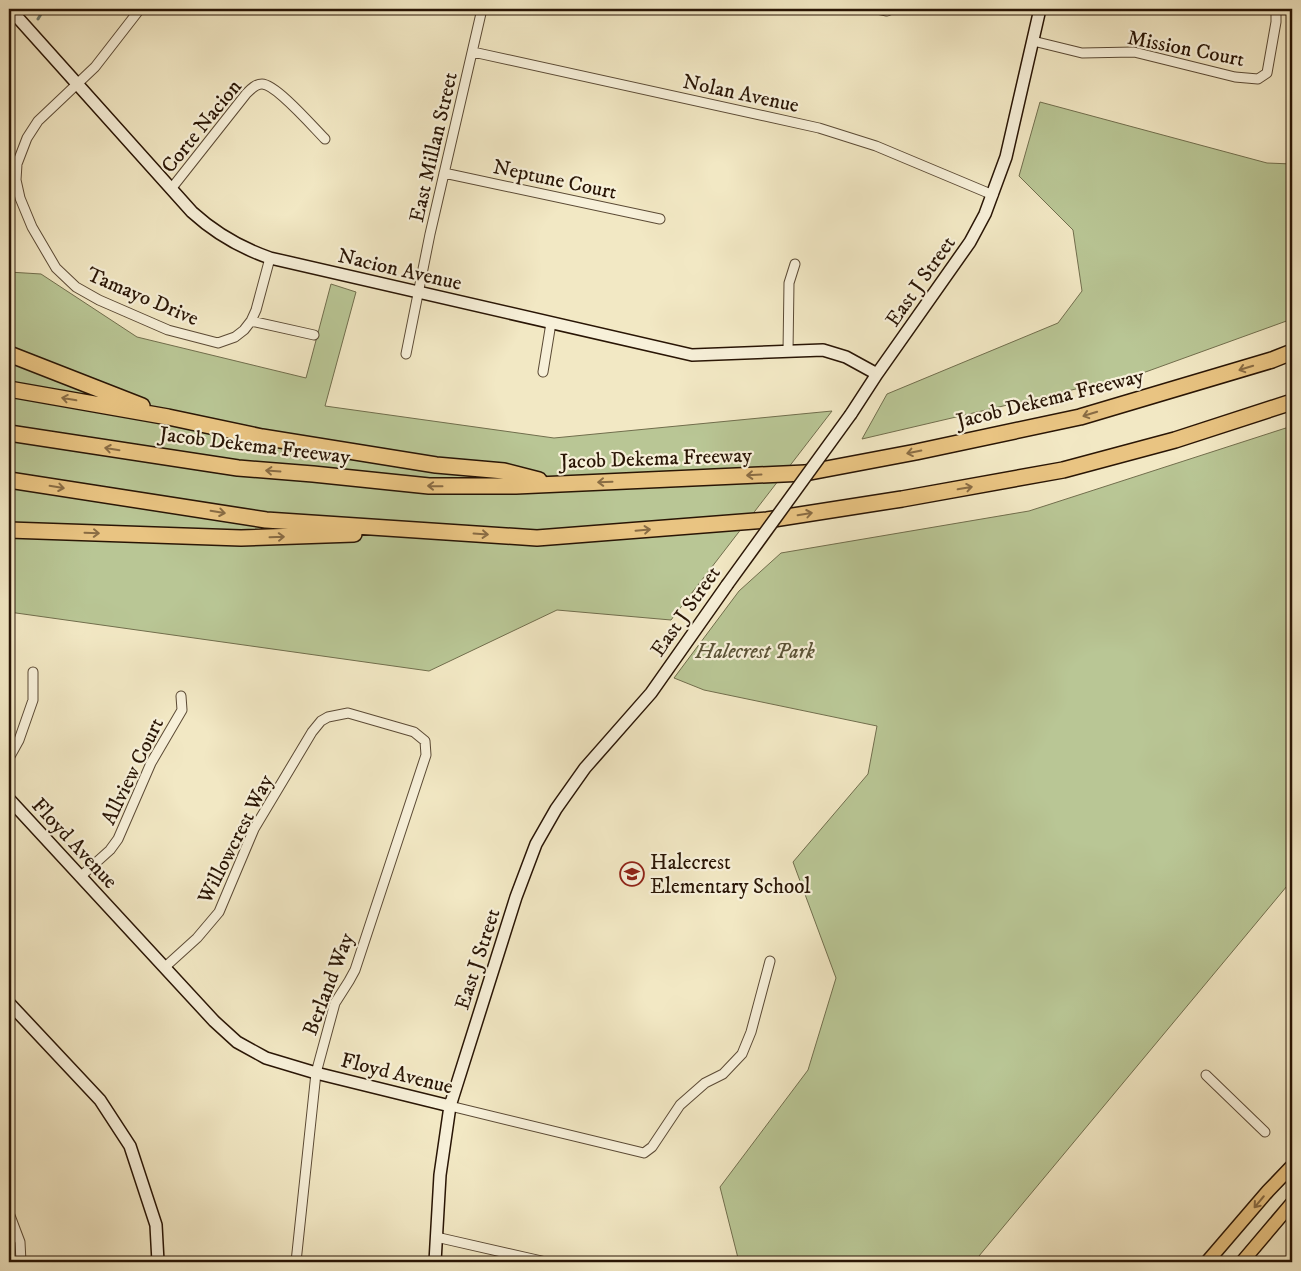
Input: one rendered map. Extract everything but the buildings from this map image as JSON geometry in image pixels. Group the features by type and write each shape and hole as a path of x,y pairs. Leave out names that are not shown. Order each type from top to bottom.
{"highway":[{"name":"Jacob Dekema Freeway","path":"9,433 238,468 429,486 516,486 805,473 1080,418 1272,360 1292,352"},
{"path":"9,354 168,417"},
{"path":"9,389 168,417 262,437 420,463 504,471 554,484"},
{"path":"9,480 266,520 538,538 767,520 902,500 1063,470 1175,440 1292,402"},
{"path":"9,530 242,538 433,531"}],"main road":[{"path":"1208,1262 1268,1191 1292,1166"},
{"path":"1242,1262 1292,1203"}],"street":[{"name":"Nacion Avenue","path":"10,9 192,212 240,246 270,258 692,355 822,350 856,361 877,374"},
{"name":"Tamayo Drive","path":"140,9 95,66 34,126 27,138 17,164 16,180 26,214 56,268 76,287 98,300 168,330 218,343 235,337 244,330 250,321 256,310 270,258"},
{"name":"East Millan Street","path":"406,354 444,173 482,9"},
{"path":"877,9 887,11 892,9"},
{"name":"East J Street","path":"435,1262 440,1174 450,1106 516,897 536,844 556,809 585,768 651,692 851,414 970,242 985,214 1006,157 1040,9"},
{"name":"Mission Court","path":"1033,41 1082,53 1134,52 1235,77 1258,79 1267,73 1275,27 1276,9"},
{"name":"Nolan Avenue","path":"473,52 819,128 876,146 992,195"},
{"name":"Corte Nacion","path":"171,189 246,94 253,87 262,84 272,87 325,139"},
{"name":"Neptune Court","path":"444,173 660,220"},
{"path":"788,350 789,283 795,264"},
{"path":"250,321 314,335"},
{"path":"543,372 551,323"},
{"path":"9,758 19,740 32,700 33,672"},
{"name":"Allview Court","path":"80,877 110,850 118,839 151,763 182,710 180,696"},
{"name":"Willowcrest Way","path":"165,967 197,938 219,912 254,829 321,720 348,713 414,732 425,741 426,755"},
{"name":"Berland Way","path":"296,1262 316,1073 335,1003 349,982 354,970 426,755"},
{"name":"Floyd Avenue","path":"9,799 214,1021 237,1042 266,1058 316,1073 612,1143 644,1153 652,1147 680,1105 705,1083 722,1074 742,1054 751,1032 770,961"},
{"path":"9,1003 100,1100 130,1146 156,1225 158,1262"},
{"path":"1206,1075 1264,1132"},
{"path":"9,1213 20,1242 21,1262"},
{"path":"436,1237 546,1262"}],"green space":[{"path":"1040,102 1267,163 1292,164 1292,319 1140,374 862,439 887,394 1058,323 1082,291 1073,230 1019,176"},
{"path":"9,272 41,274 137,337 306,378 331,284 356,292 325,406 554,438 832,411 671,620 557,610 429,671 9,612"},
{"name":"Halecrest Park","path":"1292,426 1292,880 974,1262 739,1262 720,1187 808,1070 836,978 793,862 868,774 877,726 704,690 674,678 739,591 781,553 1029,511"}],"waterway":[{"path":"38,19 44,9"}],"place":[{"name":"Halecrest Elementary School","path":"632,874"}]}
